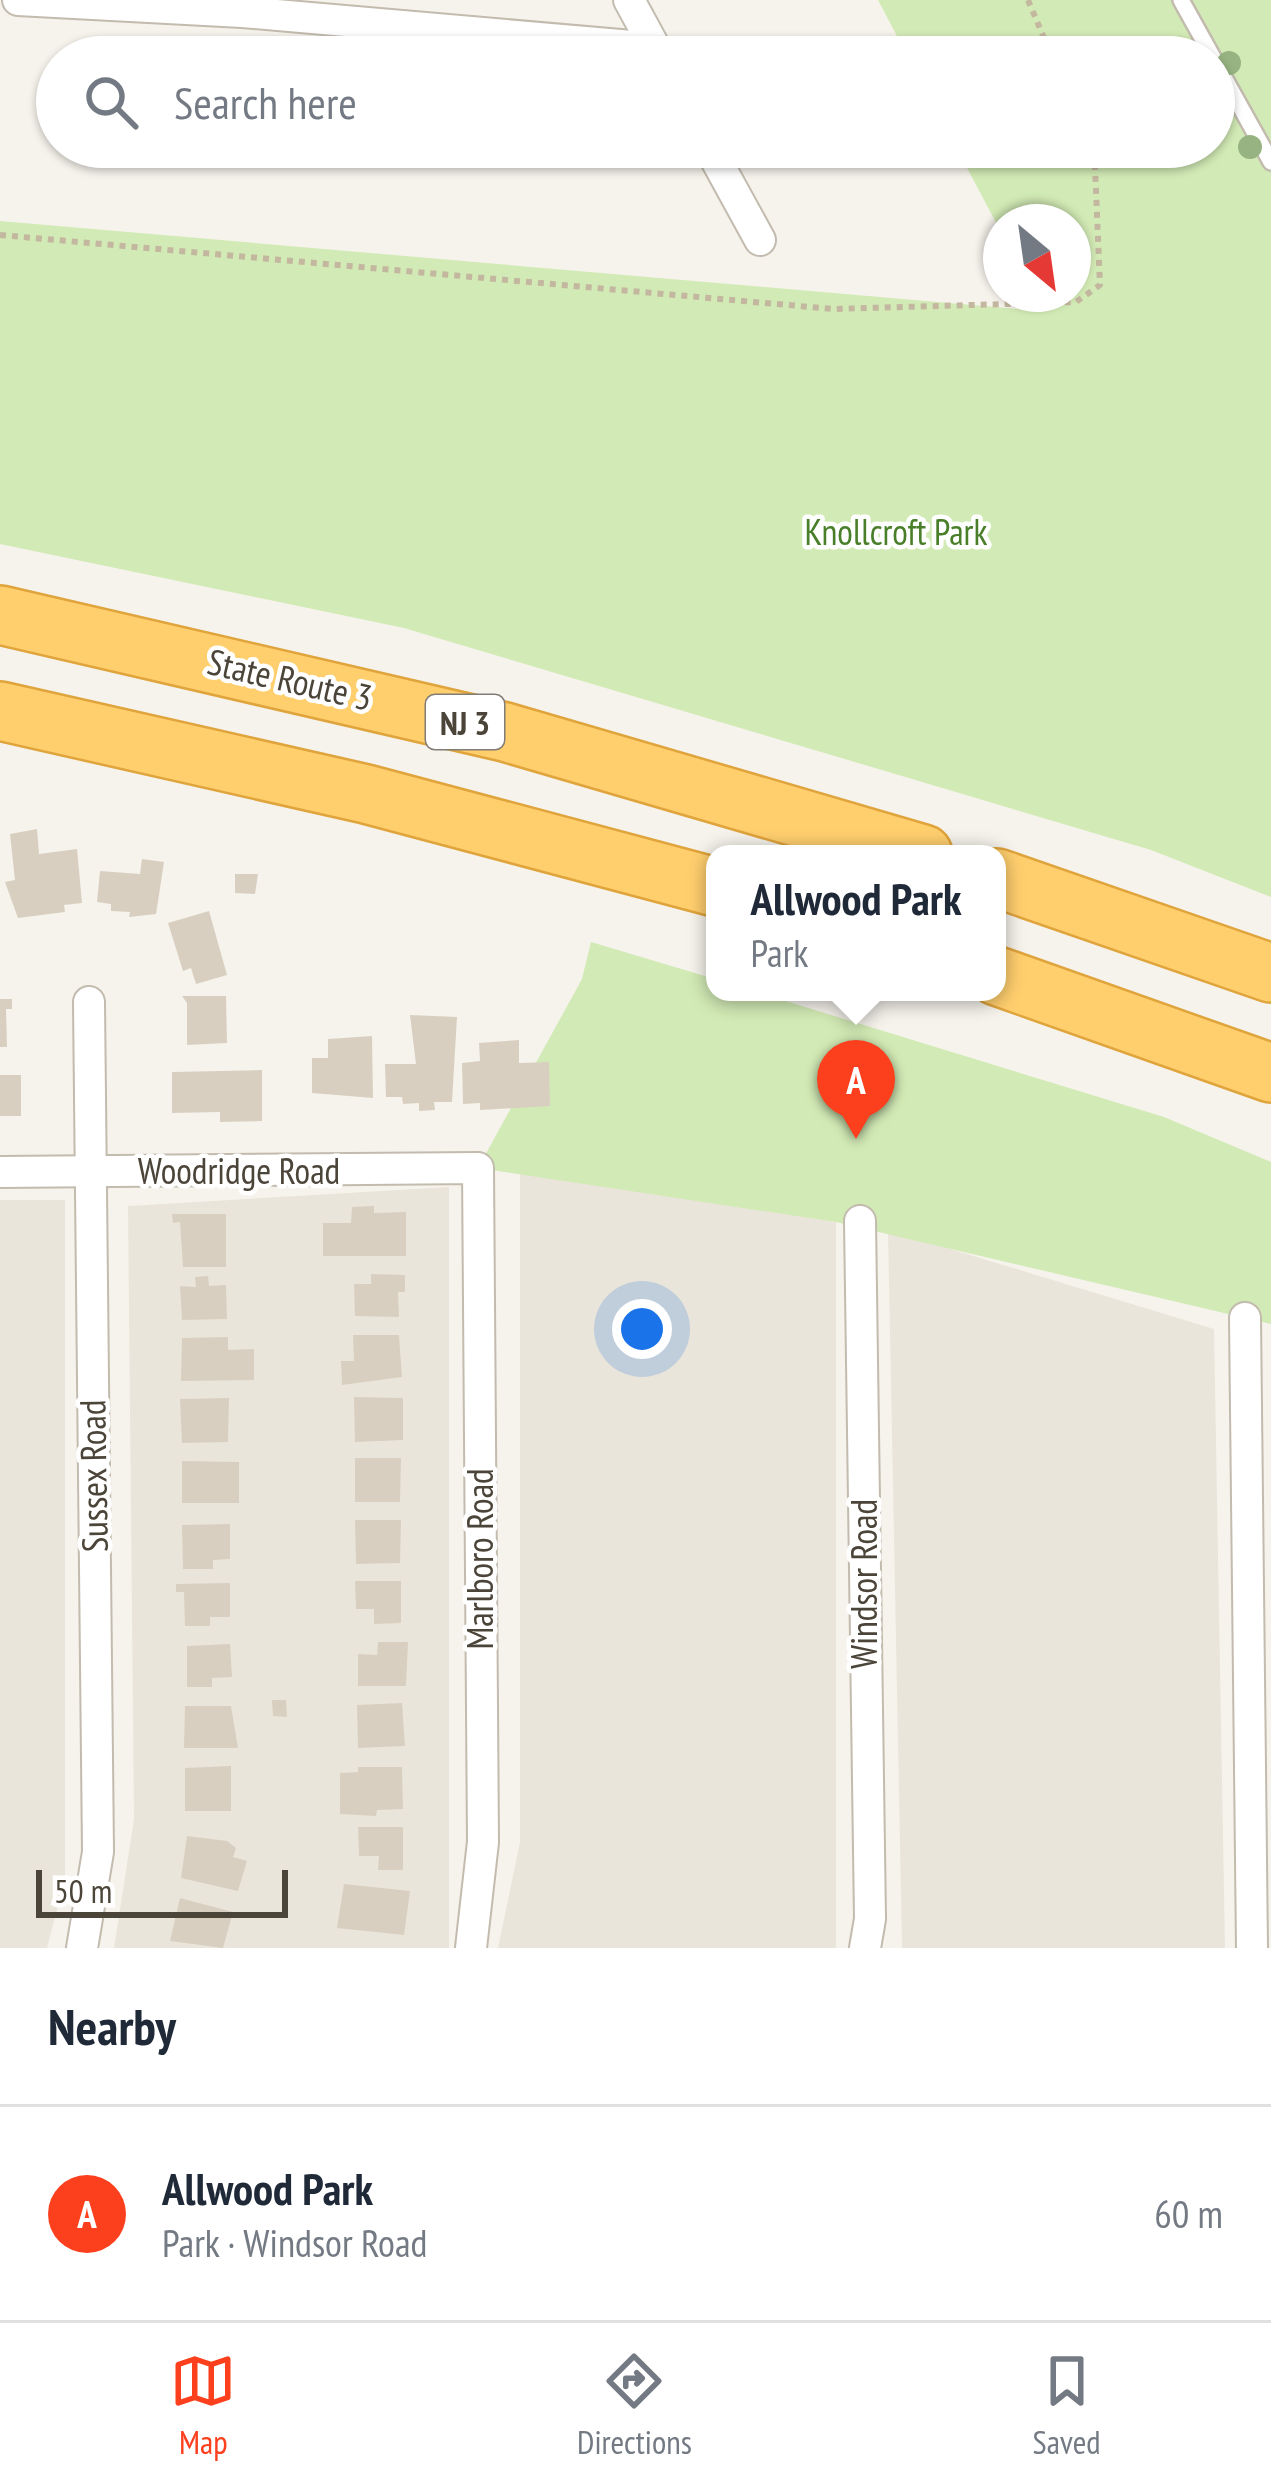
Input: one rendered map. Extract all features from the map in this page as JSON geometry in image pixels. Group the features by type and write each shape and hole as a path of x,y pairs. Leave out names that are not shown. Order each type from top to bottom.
{"highway":[{"name":"State Route 3","path":"0,614 505,732 892,845"},
{"path":"0,711 366,794 706,885"},
{"path":"1006,881 1271,973"},
{"path":"1006,979 1271,1072"}],"street":[{"path":"18,0 472,36"},
{"path":"629,0 648,36"},
{"path":"721,168 760,240"},
{"name":"Sussex Road","path":"82,1948 98,1852 88,1002"},
{"name":"Woodridge Road","path":"0,1172 478,1168"},
{"name":"Marlboro Road","path":"471,1948 483,1842 478,1168"},
{"name":"Windsor Road","path":"860,1221 870,1919 866,1948"},
{"path":"1245,1318 1252,1948"}],"lane":[{"path":"1181,0 1201,36"},
{"path":"1235,97 1271,162"}],"path":[{"path":"1028,0 1043,36"},
{"path":"0,235 833,309 1076,302 1100,285 1095,168"}],"shaded area":[{"path":"520,1168 836,1222 836,1948 498,1948 520,1842"},
{"path":"449,1187 449,1948 114,1948 134,1819 128,1206"},
{"path":"0,1200 65,1200 65,1878 47,1948 0,1948"},
{"path":"888,1230 1214,1329 1225,1948 902,1948"}],"green space":[{"name":"Knollcroft Park","path":"878,0 1271,0 1271,897 1151,850 404,628 0,544 0,221 983,306 983,312 1091,312 1091,204 986,204 967,168 1235,168 1235,36 897,36"},
{"path":"591,942 706,976 706,1001 785,1001 1164,1117 1271,1162 1271,1324 836,1222 478,1168 582,979"}],"building":[{"path":"37,829 39,854 77,849 82,903 64,905 65,912 18,918 5,882 15,880 10,834"},
{"path":"142,859 164,862 156,914 129,917 130,912 111,911 111,904 97,902 100,871 140,874"},
{"path":"235,874 258,874 255,894 235,893"},
{"path":"209,911 227,975 196,984 191,968 183,971 168,923"},
{"path":"182,996 226,996 227,1043 187,1045 187,1003"},
{"path":"0,999 12,999 12,1009 6,1009 7,1047 0,1047"},
{"path":"410,1015 457,1017 452,1102 434,1102 435,1110 419,1111 419,1103 403,1104 402,1097 386,1097 385,1064 416,1064"},
{"path":"372,1036 373,1098 312,1093 312,1058 328,1058 328,1039"},
{"path":"519,1040 519,1063 549,1062 550,1106 480,1110 480,1103 463,1104 462,1063 480,1061 479,1043"},
{"path":"262,1070 262,1121 220,1122 220,1112 172,1113 172,1072"},
{"path":"0,1075 21,1075 21,1116 0,1116"},
{"path":"374,1206 374,1213 406,1212 406,1256 323,1256 323,1223 351,1223 352,1207"},
{"path":"172,1214 226,1214 226,1267 183,1267 180,1222 173,1223"},
{"path":"371,1274 405,1275 405,1292 398,1292 399,1317 355,1316 354,1284 371,1284"},
{"path":"208,1276 209,1286 226,1285 227,1319 182,1320 180,1286 196,1287 195,1277"},
{"path":"353,1335 399,1335 402,1377 342,1385 341,1361 354,1361"},
{"path":"228,1337 228,1350 254,1349 254,1380 181,1381 182,1338"},
{"path":"354,1397 403,1398 403,1440 355,1442"},
{"path":"229,1398 228,1442 182,1443 180,1399"},
{"path":"355,1458 401,1458 400,1502 355,1502"},
{"path":"182,1461 239,1462 239,1503 182,1503"},
{"path":"355,1520 401,1520 400,1563 356,1564"},
{"path":"230,1524 230,1559 213,1560 213,1569 183,1569 182,1525"},
{"path":"355,1581 401,1581 401,1623 374,1624 374,1609 356,1609"},
{"path":"230,1583 230,1617 210,1617 210,1626 185,1626 184,1592 176,1592 176,1584"},
{"path":"378,1642 408,1642 406,1686 358,1686 358,1654 377,1655"},
{"path":"230,1644 232,1677 212,1678 212,1687 187,1687 187,1646"},
{"path":"272,1700 286,1700 287,1717 273,1716"},
{"path":"402,1703 405,1746 358,1748 357,1705"},
{"path":"185,1706 231,1706 238,1748 184,1748"},
{"path":"231,1766 231,1811 185,1811 185,1768"},
{"path":"358,1767 402,1767 403,1809 377,1810 376,1816 340,1814 340,1773 358,1772"},
{"path":"358,1827 403,1827 403,1870 378,1870 379,1856 359,1856"},
{"path":"187,1836 227,1841 236,1848 233,1857 247,1861 238,1891 181,1878"},
{"path":"344,1884 410,1891 404,1935 337,1928"},
{"path":"180,1898 233,1912 223,1948 170,1941"}],"place":[{"name":"Allwood Park","path":"856,1139"}]}
